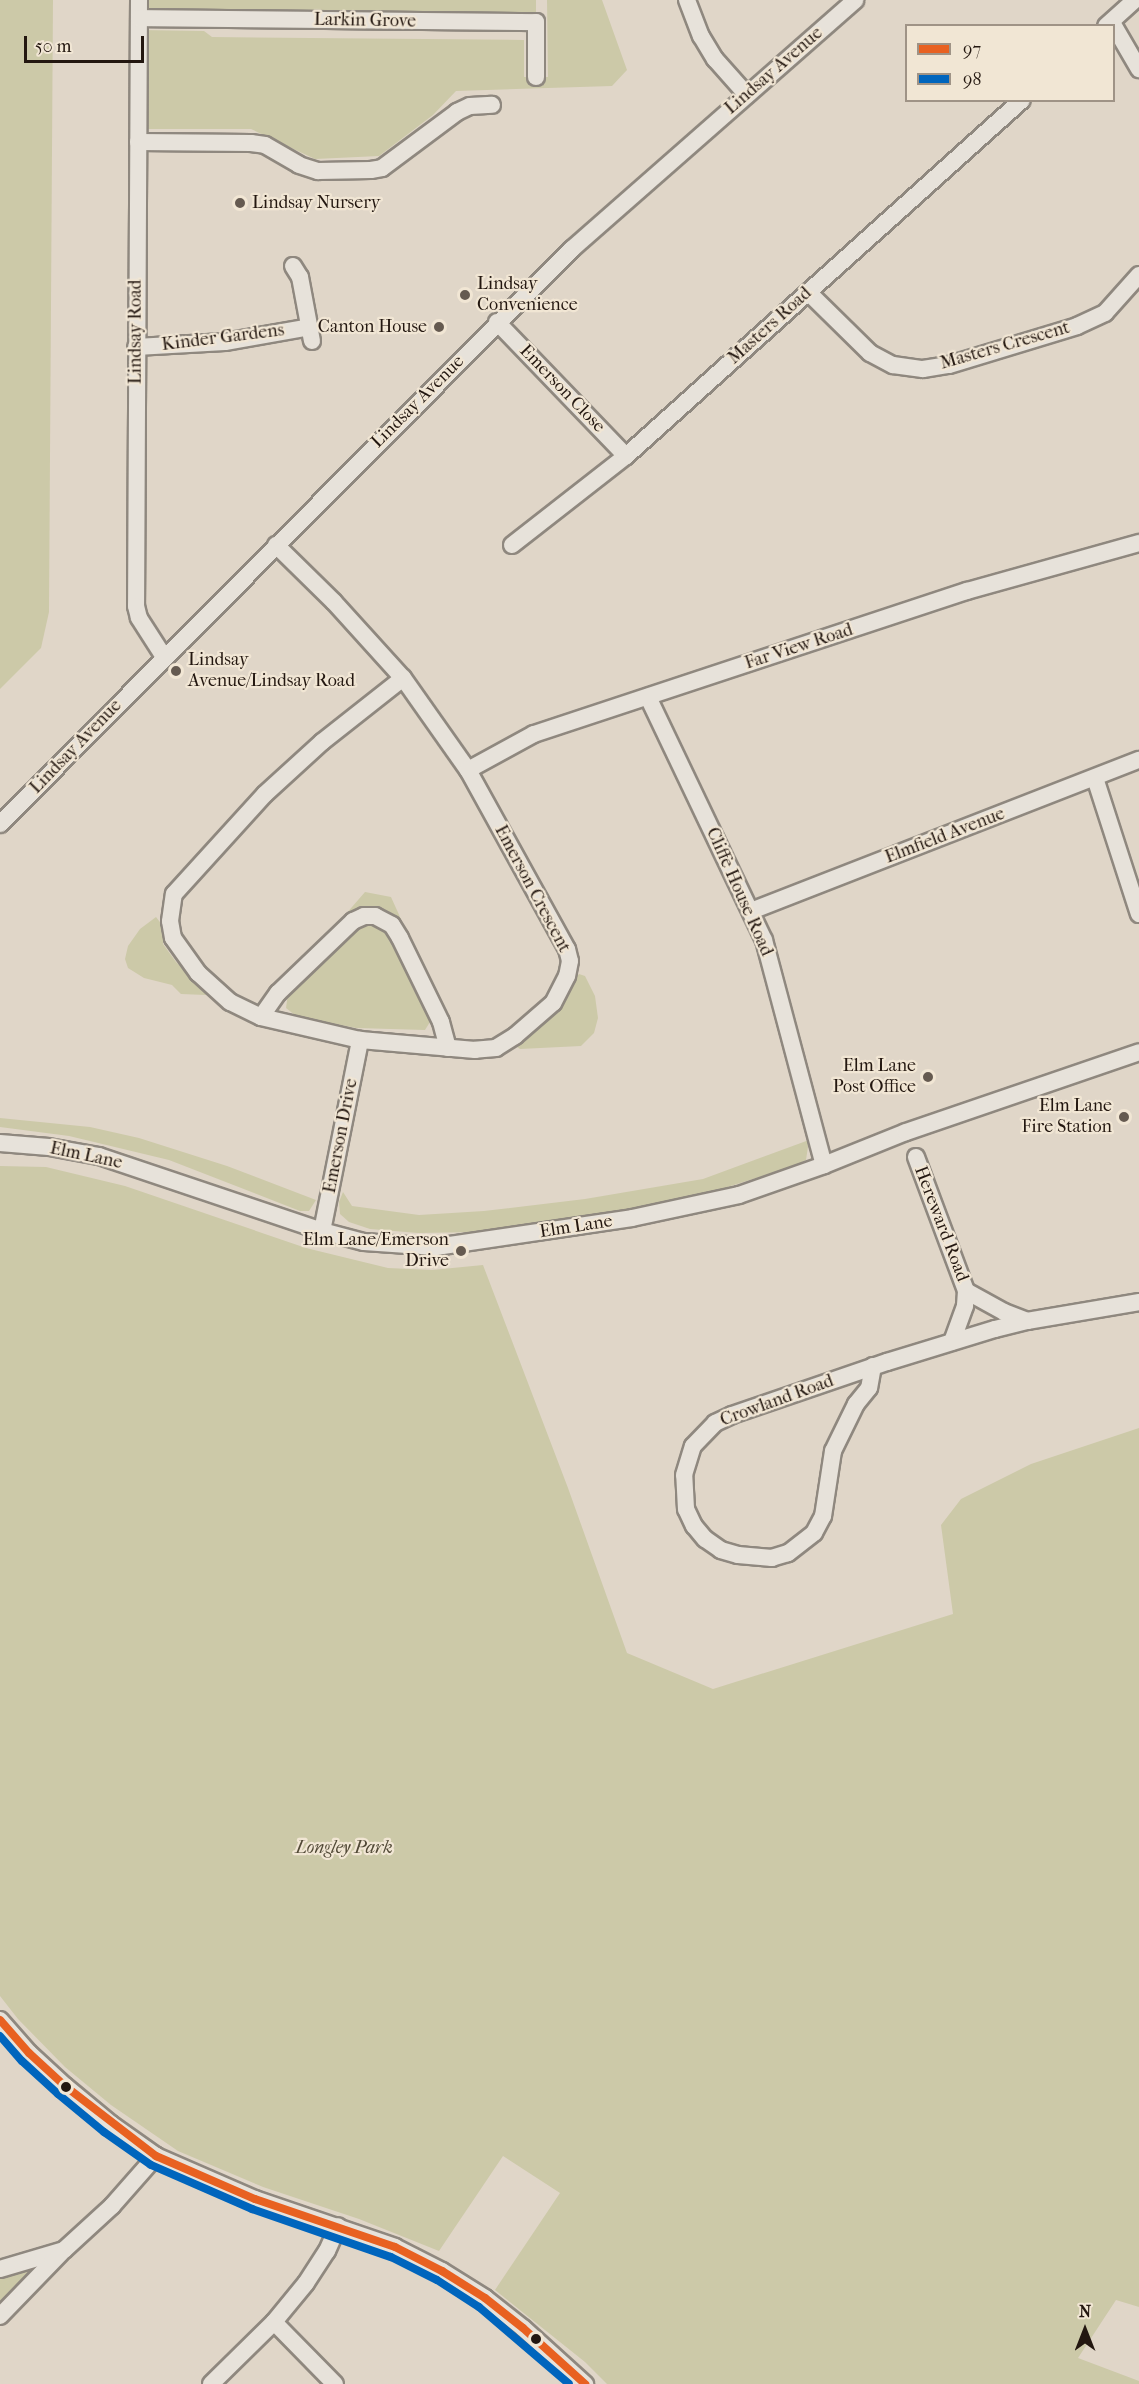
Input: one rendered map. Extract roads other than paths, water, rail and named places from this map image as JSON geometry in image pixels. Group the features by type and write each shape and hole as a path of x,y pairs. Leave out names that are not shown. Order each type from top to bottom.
{"street":[{"name":"Lindsay Road","path":"139,0 136,606 139,618 164,657"},
{"path":"687,0 705,44 747,95"},
{"name":"Lindsay Avenue","path":"0,824 572,249 855,0"},
{"path":"1112,24 1135,0"},
{"name":"Larkin Grove","path":"139,18 536,22 536,77"},
{"path":"1115,31 1139,69"},
{"name":"Masters Road","path":"512,545 626,456 1020,102"},
{"path":"138,142 251,143 265,145 299,165 318,171 371,170 382,168 456,112 470,106 492,105"},
{"name":"Kinder Gardens","path":"136,347 311,334 300,277 293,266"},
{"name":"Masters Crescent","path":"808,291 870,353 893,365 923,369 949,365 1077,326 1105,313 1139,275"},
{"name":"Emerson Close","path":"497,322 626,456"},
{"name":"Far View Road","path":"468,770 534,734 967,591 1139,543"},
{"name":"Emerson Crescent","path":"276,545 334,602 402,678 468,770 560,933 570,961 567,976 553,1003 515,1036 496,1048 448,1048 360,1040 261,1017 230,1002 183,956 173,939 170,921 174,894 265,794 322,742 402,678"},
{"name":"Cliffe House Road","path":"648,697 764,940 825,1165"},
{"name":"Elmfield Avenue","path":"751,911 1139,760"},
{"path":"1095,778 1139,914"},
{"path":"261,1017 278,993 353,921 364,916 375,916 392,925 400,939 441,1023 448,1048"},
{"name":"Emerson Drive","path":"322,1231 360,1040"},
{"name":"Elm Lane","path":"0,1143 49,1147 99,1156 322,1231 364,1242 436,1247 684,1209 739,1195 825,1165 906,1132 1139,1052"},
{"name":"Hereward Road","path":"916,1157 966,1291 966,1306 952,1342"},
{"name":"Hereward Road","path":"966,1291 1004,1312 1027,1321"},
{"path":"952,1342 1027,1321 1139,1302"},
{"name":"Crowland Road","path":"873,1366 869,1388 856,1404 833,1451 823,1516 814,1533 788,1553 772,1558 738,1555 721,1550 705,1539 694,1526 686,1509 684,1490 687,1460 693,1446 715,1423 873,1366 952,1342"},
{"path":"0,2020 29,2053 65,2086 111,2124 156,2156 255,2199 395,2247 468,2287 523,2328 585,2384"},
{"path":"0,2316 64,2250 112,2206 156,2156"},
{"path":"211,2384 274,2322 306,2283 327,2251 338,2226"},
{"path":"0,2269 64,2250"},
{"path":"274,2322 335,2384"}],"place":[{"name":"Lindsay Nursery","path":"240,203"},
{"name":"Lindsay Convenience","path":"465,295"},
{"name":"Canton House","path":"439,327"},
{"name":"Lindsay Avenue/Lindsay Road","path":"176,671"},
{"name":"Elm Lane Post Office","path":"928,1077"},
{"name":"Elm Lane Fire Station","path":"1124,1117"},
{"name":"Elm Lane/Emerson Drive","path":"461,1251"}],"park label":[{"name":"Longley Park","path":"344,1848"}]}
